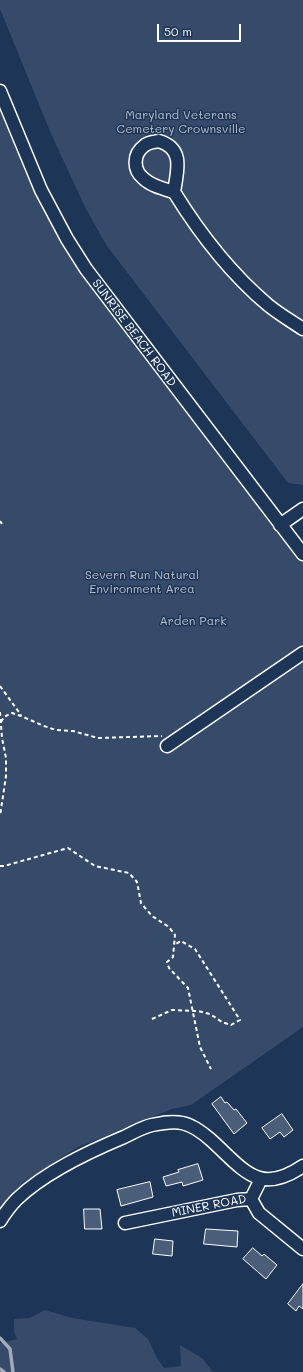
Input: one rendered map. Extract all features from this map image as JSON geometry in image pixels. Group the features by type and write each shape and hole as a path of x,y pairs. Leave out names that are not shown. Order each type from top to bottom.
{"street":[{"name":"SUNRISE BEACH ROAD","path":"0,91 41,190 74,251 115,308 303,554"},
{"path":"174,192 191,220 228,266 268,305 303,329"},
{"path":"280,525 303,509"},
{"path":"167,746 303,653"},
{"path":"0,1221 17,1199 45,1177 106,1144 150,1125 166,1122 184,1124 194,1128 242,1168 253,1176 261,1179 280,1179 303,1166"},
{"name":"MINER ROAD","path":"125,1222 237,1200 251,1199 261,1179"},
{"path":"251,1199 259,1213 303,1249"}],"path":[{"path":"0,686 21,716"},
{"path":"0,712 2,738 6,758 6,776 0,816"},
{"path":"1,722 4,716 12,713 56,730 73,731 98,738 183,735"},
{"path":"0,866 22,862 68,848 95,866 130,873 137,882 141,903 152,916 169,926 175,935 173,957 167,962 169,968 188,988 200,1047 211,1069"},
{"path":"152,1019 172,1010 210,1014 222,1022 231,1025 240,1020 195,949 181,941 174,945"}],"green space":[{"name":"Maryland Veterans Cemetery Crownsville","path":"0,0 303,0 303,485 288,483 107,246 86,209 52,136 0,9"},
{"name":"Severn Run Natural Environment Area","path":"0,105 27,172 62,244 303,560 303,1027 191,1105 172,1109 76,1148 23,1183 0,1206"},
{"path":"45,1310 72,1318 135,1328 148,1339 157,1358 164,1368 181,1366 180,1345 202,1358 213,1372 0,1372 0,1343 17,1339 14,1332 14,1319 30,1318"}],"building":[{"path":"221,1097 225,1103 227,1102 234,1110 236,1109 247,1123 234,1134 212,1104"},
{"path":"282,1114 293,1130 284,1137 280,1132 270,1139 262,1128"},
{"path":"198,1164 203,1180 183,1186 182,1182 166,1186 163,1177 179,1172 178,1170"},
{"path":"150,1182 153,1197 121,1206 117,1190"},
{"path":"84,1209 100,1209 102,1229 85,1229"},
{"path":"206,1229 238,1231 237,1247 204,1244"},
{"path":"155,1239 173,1241 172,1256 153,1254"},
{"path":"253,1248 262,1256 264,1254 277,1265 266,1279 243,1259"},
{"path":"303,1284 303,1309 299,1306 296,1311 288,1304"}],"waterway":[{"path":"0,1338 10,1349 13,1372"},
{"path":"0,1369 4,1372"}],"park label":[{"name":"Arden Park","path":"193,621"}]}
